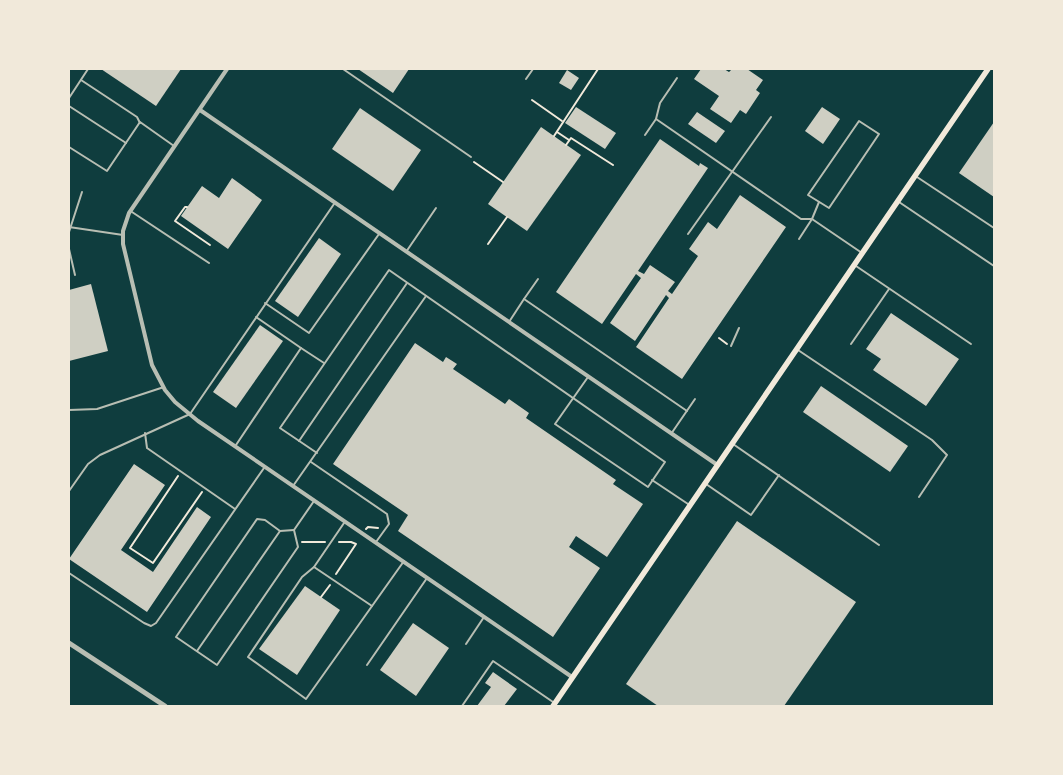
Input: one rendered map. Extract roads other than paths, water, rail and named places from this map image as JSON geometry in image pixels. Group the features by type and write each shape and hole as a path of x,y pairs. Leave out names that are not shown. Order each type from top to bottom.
{"main road":[{"path":"554,705 688,505 988,69"}],"street":[{"path":"228,69 130,211 123,235 126,260 142,328 152,364 164,387 175,402 235,446 572,677"},
{"path":"200,110 334,204 716,464"},
{"path":"69,643 165,706"}],"lane":[{"path":"69,98 88,69"},
{"path":"343,69 471,158"},
{"path":"526,79 533,69"},
{"path":"645,135 656,119 660,104 677,78"},
{"path":"81,80 137,117 140,123 175,146"},
{"path":"69,106 126,143"},
{"path":"688,234 771,117"},
{"path":"656,119 801,219 812,219 862,253"},
{"path":"859,120 879,134 829,208 820,202 808,195 859,120"},
{"path":"69,147 107,171 140,123"},
{"path":"915,175 994,228"},
{"path":"69,232 69,227 82,192"},
{"path":"898,201 994,266"},
{"path":"799,239 820,202"},
{"path":"69,491 88,464 100,455 190,414 334,204"},
{"path":"406,252 436,208"},
{"path":"130,211 209,263"},
{"path":"69,227 123,235"},
{"path":"265,304 309,333 379,234"},
{"path":"69,249 75,275"},
{"path":"854,265 971,344"},
{"path":"316,453 280,428 389,270 426,296 573,398 665,462 648,487 555,424 573,398 588,377"},
{"path":"509,322 538,279"},
{"path":"299,442 408,283"},
{"path":"851,344 889,289"},
{"path":"293,486 426,296"},
{"path":"524,300 687,412"},
{"path":"256,317 324,363"},
{"path":"731,346 739,328"},
{"path":"235,446 301,348"},
{"path":"796,348 932,440 947,455 919,497"},
{"path":"69,410 96,409 164,387"},
{"path":"671,434 695,399"},
{"path":"145,433 147,448 235,510"},
{"path":"731,442 879,545"},
{"path":"310,462 387,514 389,524 376,542"},
{"path":"69,573 144,624 151,626 156,623 265,467"},
{"path":"704,482 751,515 779,475"},
{"path":"652,480 688,505"},
{"path":"294,530 280,531 265,520 257,519 176,637 217,664 298,547 294,530 315,501"},
{"path":"345,521 314,567 302,577 248,657 306,699 404,561"},
{"path":"197,650 280,531"},
{"path":"314,567 372,606"},
{"path":"367,665 427,578"},
{"path":"466,644 484,617"},
{"path":"462,706 494,661 554,705"}]}
